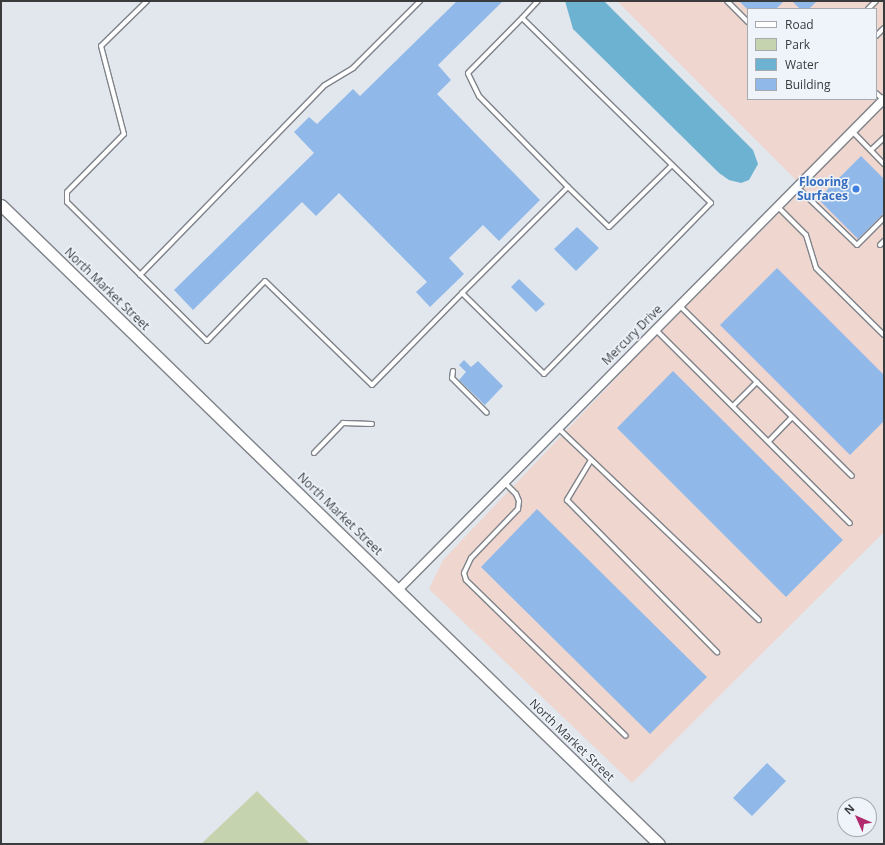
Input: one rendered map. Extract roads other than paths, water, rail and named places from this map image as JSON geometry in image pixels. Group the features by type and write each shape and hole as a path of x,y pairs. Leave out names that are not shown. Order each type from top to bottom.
{"main road":[{"name":"North Market Street","path":"1,205 399,589 659,844"}],"street":[{"name":"Mercury Drive","path":"399,589 884,99"}],"lane":[{"path":"147,1 101,46 124,134 67,192 67,202 207,341 265,281 372,384 568,187"},
{"path":"140,275 325,86 353,68 420,1"},
{"path":"538,1 468,73 479,96 609,227 672,165"},
{"path":"727,1 747,21"},
{"path":"462,293 544,374 711,203 522,18"},
{"path":"852,131 884,164"},
{"path":"871,150 884,138"},
{"path":"797,186 857,245 884,218"},
{"path":"777,206 806,235 816,268 884,334"},
{"path":"880,245 884,241"},
{"path":"679,305 852,476"},
{"path":"655,329 850,523"},
{"path":"453,371 452,378 487,413"},
{"path":"733,406 757,382"},
{"path":"769,441 792,417"},
{"path":"314,453 343,423 372,424"},
{"path":"558,428 759,620"},
{"path":"591,460 567,500 717,652"},
{"path":"504,482 519,501 518,509 471,558 464,573 466,580 626,736"}],"water":[{"path":"565,1 604,1 753,150 758,164 749,180 741,183 729,180 719,173 573,29"}],"place":[{"name":"Flooring Surfaces","path":"856,189"}]}
